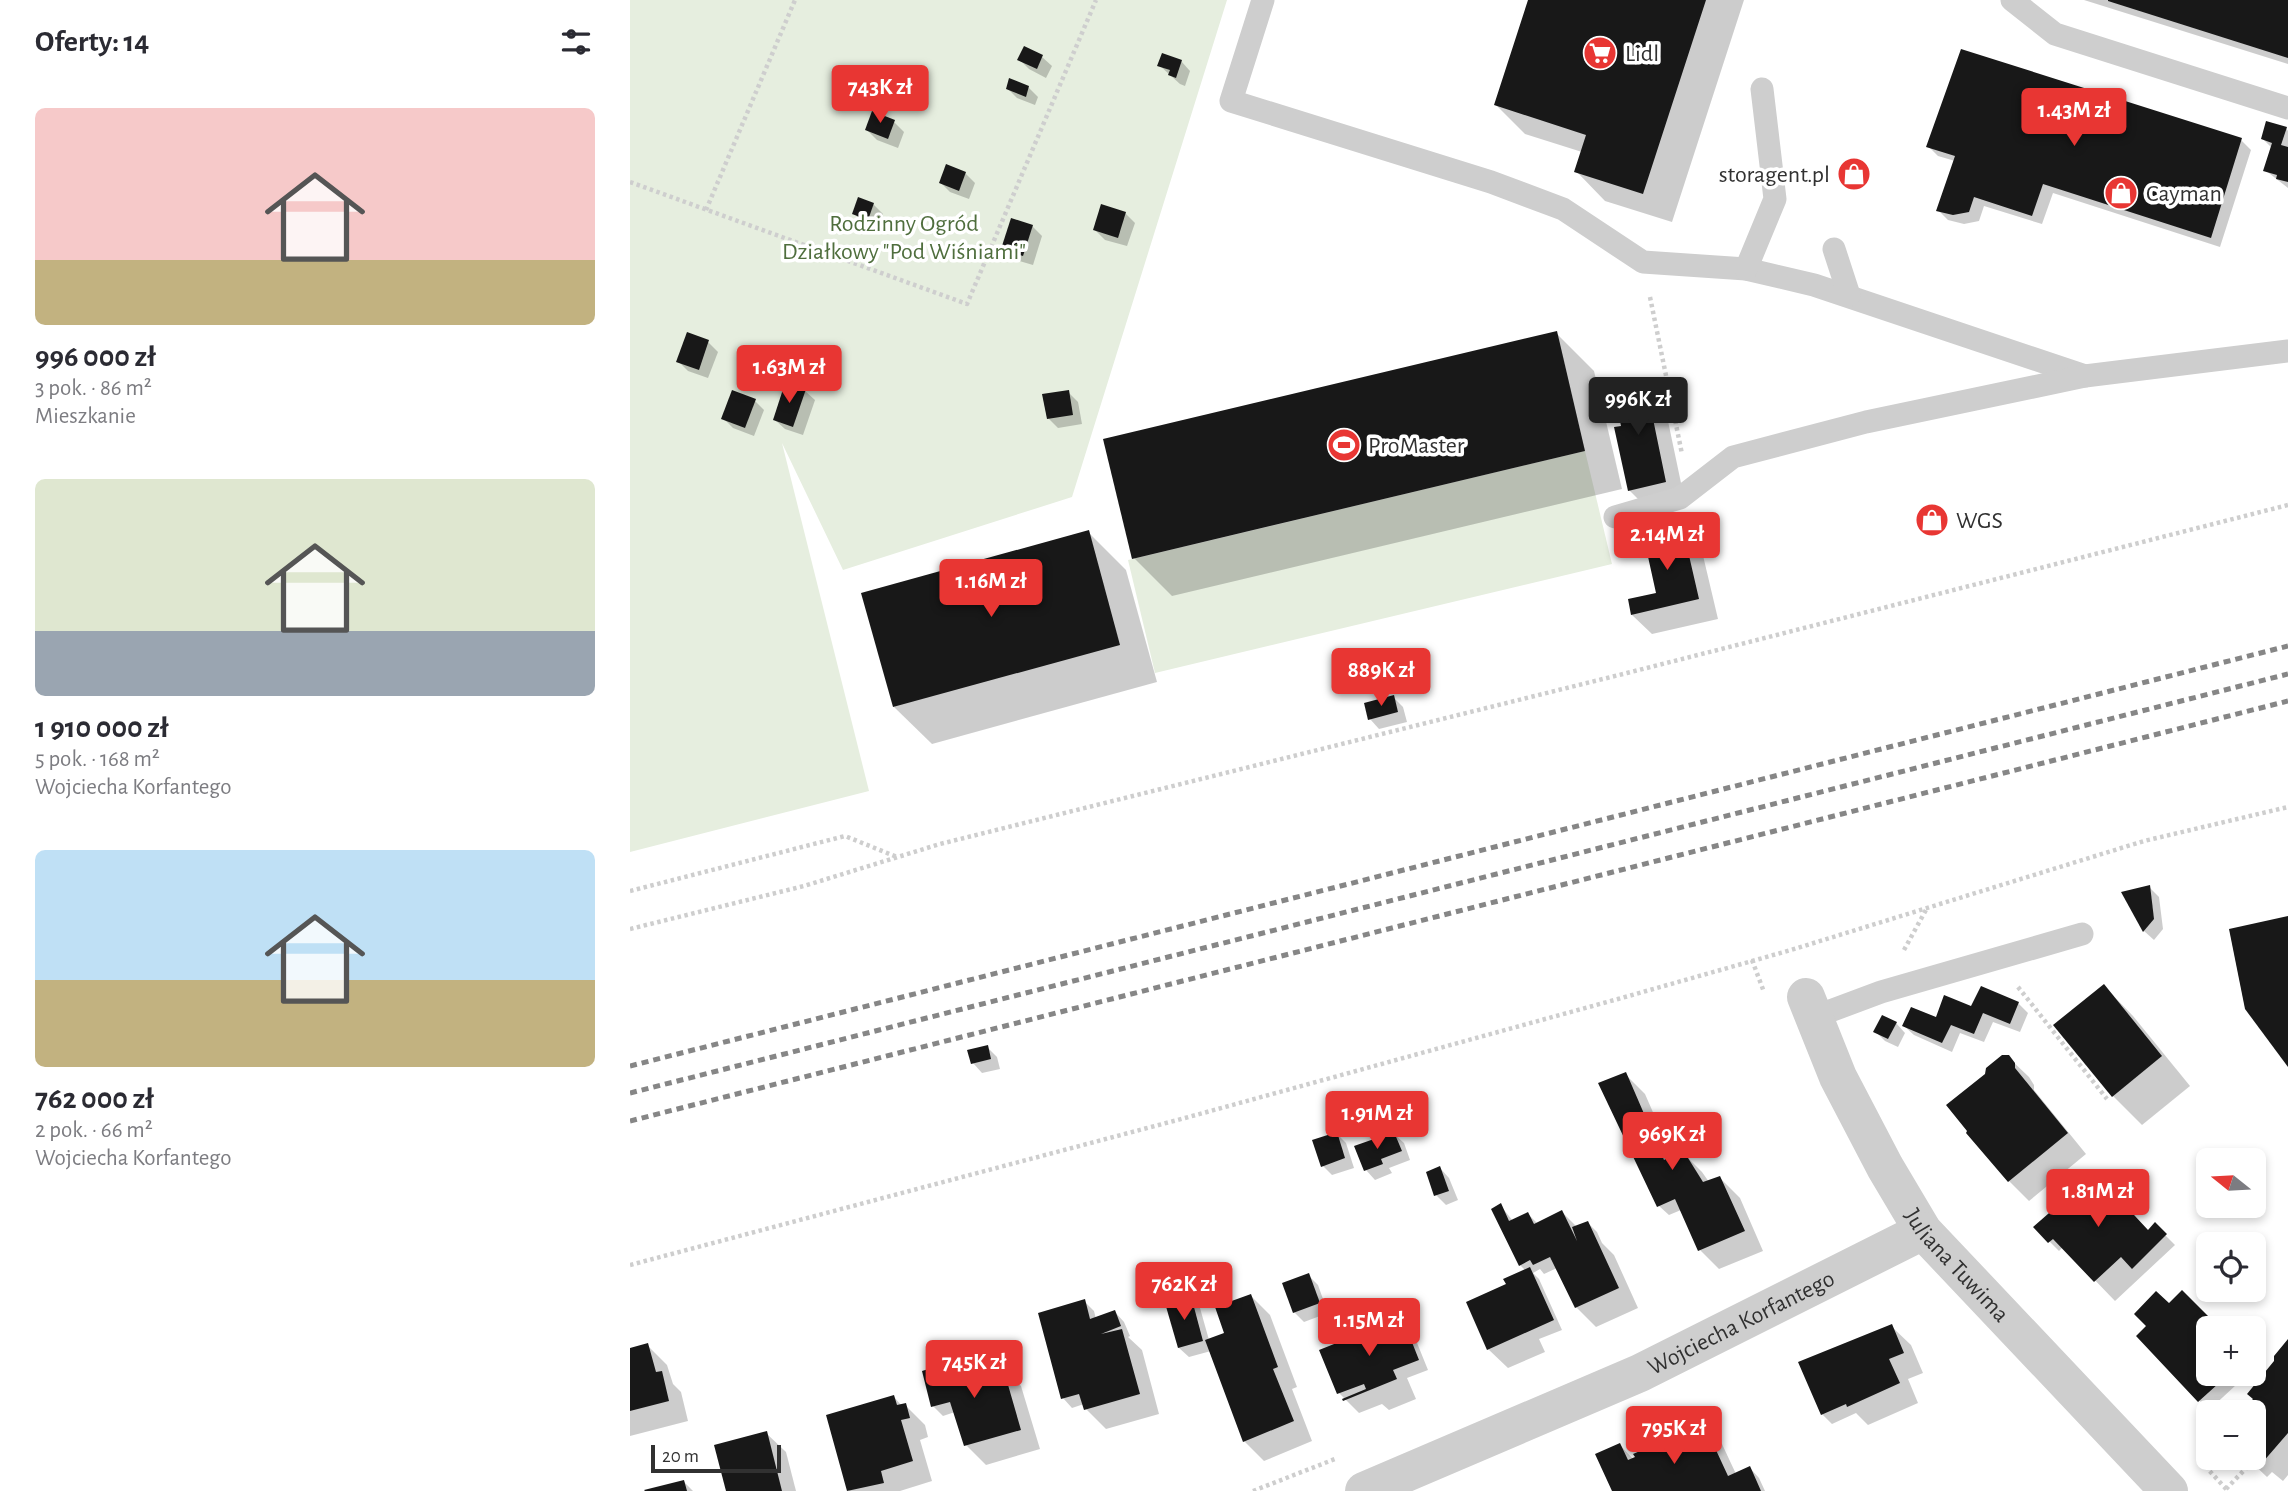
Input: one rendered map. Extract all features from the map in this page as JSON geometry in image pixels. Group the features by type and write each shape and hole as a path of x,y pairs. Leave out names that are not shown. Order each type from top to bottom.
{"street":[{"name":"Juliana Tuwima","path":"1810,1007 1838,1077 1885,1167 1923,1231 2169,1491"},
{"name":"Wojciecha Korfantego","path":"1364,1491 1640,1373 1923,1231"}],"lane":[{"path":"1263,0 1231,101 1491,182 1563,209 1643,262 1746,269 1849,295 2085,376"},
{"path":"2012,0 2054,34 2288,108"},
{"path":"1746,269 1774,199 1762,89"},
{"path":"1834,249 1849,295"},
{"path":"1615,517 1680,498 1733,457 1866,422 2085,376 2288,351"},
{"path":"1810,1007 1881,992 2082,934"}],"path":[{"path":"706,210 795,0"},
{"path":"630,183 967,304 1096,0"},
{"path":"1643,262 1689,493"},
{"path":"630,929 804,886 940,844 2288,505"},
{"path":"630,1265 1185,1118 1791,950 2144,841 2288,807"},
{"path":"630,891 845,836 898,857"},
{"path":"1752,960 1766,999"},
{"path":"2032,1005 2106,1098"},
{"path":"1253,1491 1340,1457"},
{"path":"2208,1470 2227,1490 2245,1470"}],"green space":[{"name":"Rodzinny Ogród Działkowy \"Pod Wiśniami\"","path":"630,0 1227,0 1072,497 843,570 782,443 869,791 630,852"},
{"name":"ProMaster","path":"1585,451 1612,564 1155,673 1128,560"}],"building":[{"name":"Lidl","path":"1528,0 1706,0 1643,194 1574,172 1586,135 1494,105"},
{"path":"2288,0 2288,58 2108,1"},
{"path":"1024,46 1043,55 1037,69 1017,60"},
{"path":"1961,49 2242,138 2211,238 2043,184 2032,216 1974,197 1969,212 1953,215 1936,211 1955,156 1926,147"},
{"path":"1162,53 1182,60 1176,78 1168,75 1170,70 1157,66"},
{"path":"1009,78 1029,86 1026,97 1006,89"},
{"path":"872,111 895,120 888,139 865,130"},
{"path":"2266,121 2287,127 2281,145 2288,147 2288,182 2263,171 2272,143 2261,139"},
{"path":"946,164 966,172 959,191 939,183"},
{"path":"858,197 874,203 868,220 852,214"},
{"path":"1101,204 1126,212 1118,238 1093,230"},
{"path":"1011,218 1033,225 1023,256 1001,249"},
{"name":"ProMaster","path":"1557,331 1585,451 1132,559 1103,439"},
{"path":"687,332 709,340 699,370 676,362"},
{"path":"1645,380 1666,482 1628,491 1614,427 1621,426 1613,387"},
{"path":"785,383 806,389 793,427 773,420"},
{"path":"732,390 756,399 745,428 721,419"},
{"path":"1069,390 1073,415 1047,419 1042,394"},
{"path":"1682,525 1699,599 1631,615 1628,599 1656,593 1643,534"},
{"path":"1089,530 1120,645 893,707 861,593"},
{"path":"1394,695 1398,712 1368,720 1364,703"},
{"path":"2150,885 2154,919 2143,932 2121,892"},
{"path":"2288,916 2288,1067 2245,1009 2229,929"},
{"path":"2104,984 2162,1056 2112,1097 2053,1025"},
{"path":"1981,986 2019,1002 2010,1024 1983,1013 1974,1034 1951,1025 1942,1043 1902,1026 1911,1007 1936,1017 1944,995 1971,1006"},
{"path":"1882,1015 1897,1022 1888,1039 1873,1032"},
{"path":"988,1045 991,1059 971,1064 967,1050"},
{"path":"2002,1055 2009,1055 2015,1068 2068,1133 2008,1182 1946,1105 1985,1074 1986,1068"},
{"path":"1626,1072 1664,1160 1683,1150 1703,1182 1720,1176 1745,1231 1698,1251 1675,1199 1657,1207 1598,1083"},
{"path":"1337,1132 1345,1158 1321,1167 1312,1140"},
{"path":"1394,1132 1402,1151 1381,1159 1383,1164 1364,1171 1354,1146"},
{"path":"1440,1166 1449,1191 1434,1196 1426,1172"},
{"path":"2095,1173 2148,1230 2155,1222 2167,1234 2132,1269 2121,1257 2094,1282 2053,1239 2048,1243 2033,1227"},
{"path":"1501,1203 1509,1221 1528,1212 1534,1224 1562,1210 1577,1241 1572,1227 1588,1221 1619,1288 1575,1308 1550,1257 1533,1265 1530,1260 1519,1266 1491,1209"},
{"path":"1530,1267 1554,1320 1487,1350 1466,1302 1506,1284 1503,1279"},
{"path":"1309,1273 1320,1303 1293,1313 1282,1283"},
{"path":"2182,1290 2208,1316 2196,1316 2196,1386 2216,1386 2200,1400 2196,1400 2136,1336 2146,1326 2134,1314 2156,1291 2169,1303"},
{"path":"1251,1294 1278,1367 1273,1369 1294,1421 1243,1442 1205,1340 1224,1333 1215,1307"},
{"path":"1191,1296 1203,1341 1178,1348 1165,1303"},
{"path":"1085,1299 1090,1319 1115,1310 1121,1326 1101,1334 1122,1329 1140,1394 1084,1410 1079,1394 1061,1399 1038,1313"},
{"path":"1402,1317 1419,1360 1393,1370 1397,1379 1343,1401 1342,1399 1366,1389 1364,1384 1337,1394 1319,1350"},
{"path":"1892,1324 1904,1353 1889,1359 1900,1383 1847,1407 1846,1404 1821,1415 1798,1362"},
{"path":"2288,1339 2288,1433 2266,1458 2266,1400 2252,1400 2247,1394 2254,1386 2266,1386 2266,1371 2274,1361 2274,1356"},
{"path":"648,1343 656,1372 662,1371 669,1401 630,1411 630,1348"},
{"path":"967,1357 973,1374 1002,1364 1021,1430 964,1446 950,1402 931,1407 922,1371"},
{"path":"894,1395 897,1405 906,1403 910,1418 901,1420 913,1461 881,1471 884,1483 847,1491 826,1415"},
{"path":"1703,1422 1728,1476 1750,1466 1761,1491 1612,1491 1595,1454 1620,1443 1628,1460 1635,1457 1633,1454 1654,1445 1653,1441 1679,1428 1682,1432"},
{"path":"767,1431 782,1491 726,1491 714,1445"},
{"path":"684,1480 687,1491 644,1490"}],"railway":[{"path":"630,1066 2288,646"},
{"path":"630,1093 2288,674"},
{"path":"630,1121 2288,701"}],"place":[{"name":"Lidl","path":"1600,53"},
{"name":"storagent.pl","path":"1854,174"},
{"name":"Cayman","path":"2121,193"},
{"name":"ProMaster","path":"1344,445"},
{"name":"WGS","path":"1932,520"}]}
